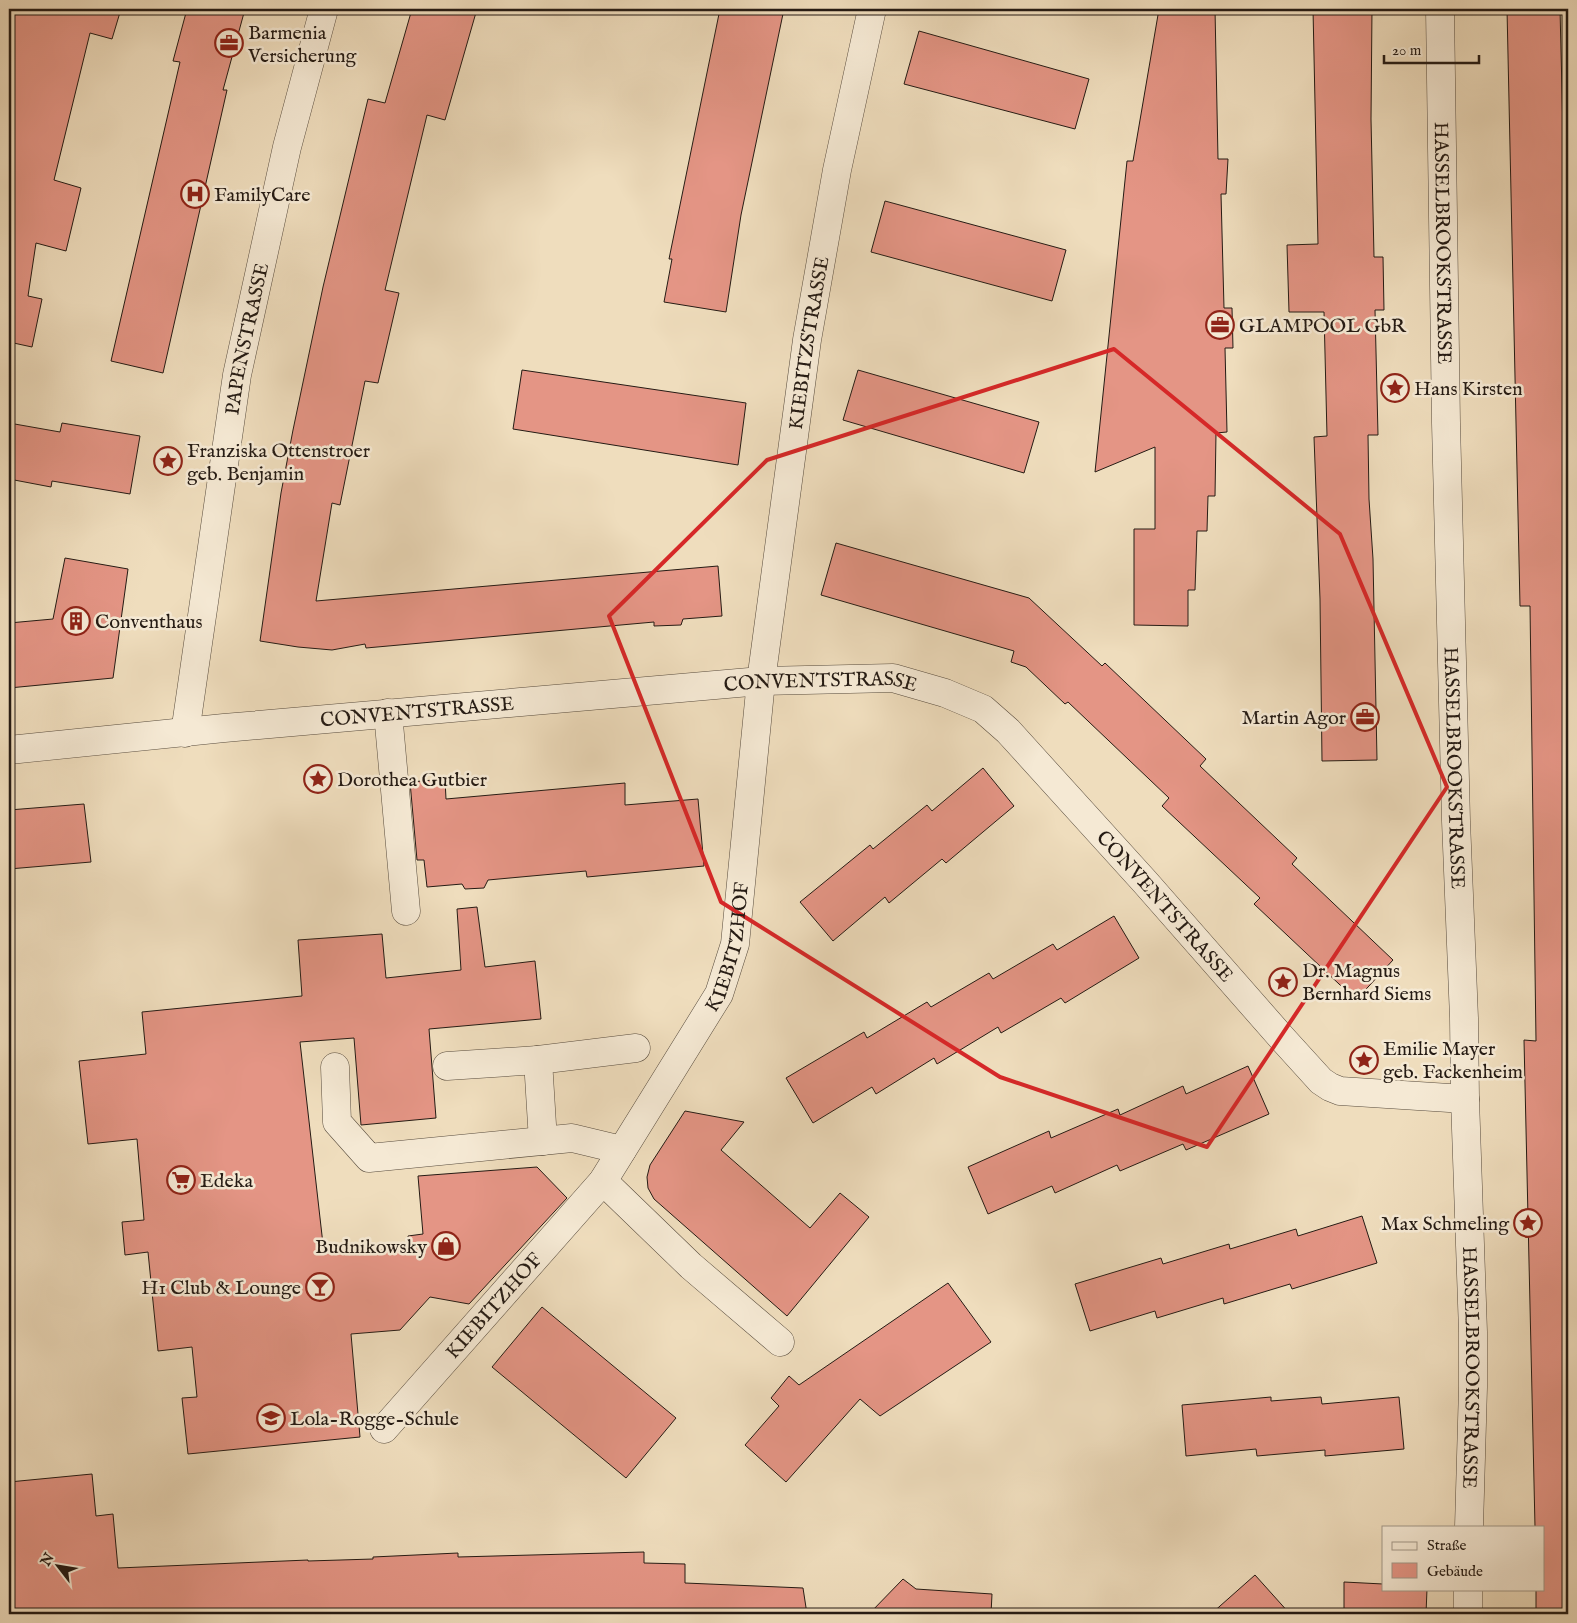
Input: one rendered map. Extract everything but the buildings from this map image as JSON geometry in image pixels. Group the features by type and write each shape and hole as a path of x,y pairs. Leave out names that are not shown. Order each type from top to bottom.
{"street":[{"name":"PAPENSTRASSE","path":"185,733 236,375 287,147 324,9"},
{"name":"KIEBITZSTRASSE","path":"761,681 808,331 837,170 872,9"},
{"name":"HASSELBROOKSTRASSE","path":"1440,9 1446,423 1456,821 1464,1018 1464,1099 1473,1332 1469,1526"},
{"name":"CONVENTSTRASSE","path":"9,750 224,728 761,681 893,678 945,693 983,709 1008,731 1321,1081 1330,1087 1340,1090 1464,1099"},
{"name":"KIEBITZHOF","path":"384,1429 603,1181 719,994 735,944 761,681"},
{"path":"388,713 406,911"},
{"path":"447,1066 538,1060 636,1048"},
{"path":"538,1060 543,1140"},
{"path":"335,1067 337,1122 369,1158 572,1138 622,1150"},
{"path":"603,1181 691,1266 780,1342"},
{"path":"1468,1590 1468,1614"}],"highlighted area":[{"path":"1114,349 1340,534 1447,787 1207,1147 1000,1077 721,902 609,616 767,460"}],"place":[{"name":"Barmenia Versicherung","path":"229,43"},
{"name":"FamilyCare","path":"195,194"},
{"name":"GLAMPOOL GbR","path":"1220,325"},
{"name":"Hans Kirsten","path":"1395,388"},
{"name":"Franziska Ottenstroer geb. Benjamin","path":"168,461"},
{"name":"Conventhaus","path":"76,621"},
{"name":"Martin Agor","path":"1365,717"},
{"name":"Dorothea Gutbier","path":"318,779"},
{"name":"Dr. Magnus Bernhard Siems","path":"1283,982"},
{"name":"Emilie Mayer geb. Fackenheim","path":"1364,1060"},
{"name":"Edeka","path":"181,1180"},
{"name":"Max Schmeling","path":"1528,1223"},
{"name":"Budnikowsky","path":"446,1246"},
{"name":"H1 Club & Lounge","path":"320,1287"},
{"name":"Lola-Rogge-Schule","path":"271,1418"}]}
